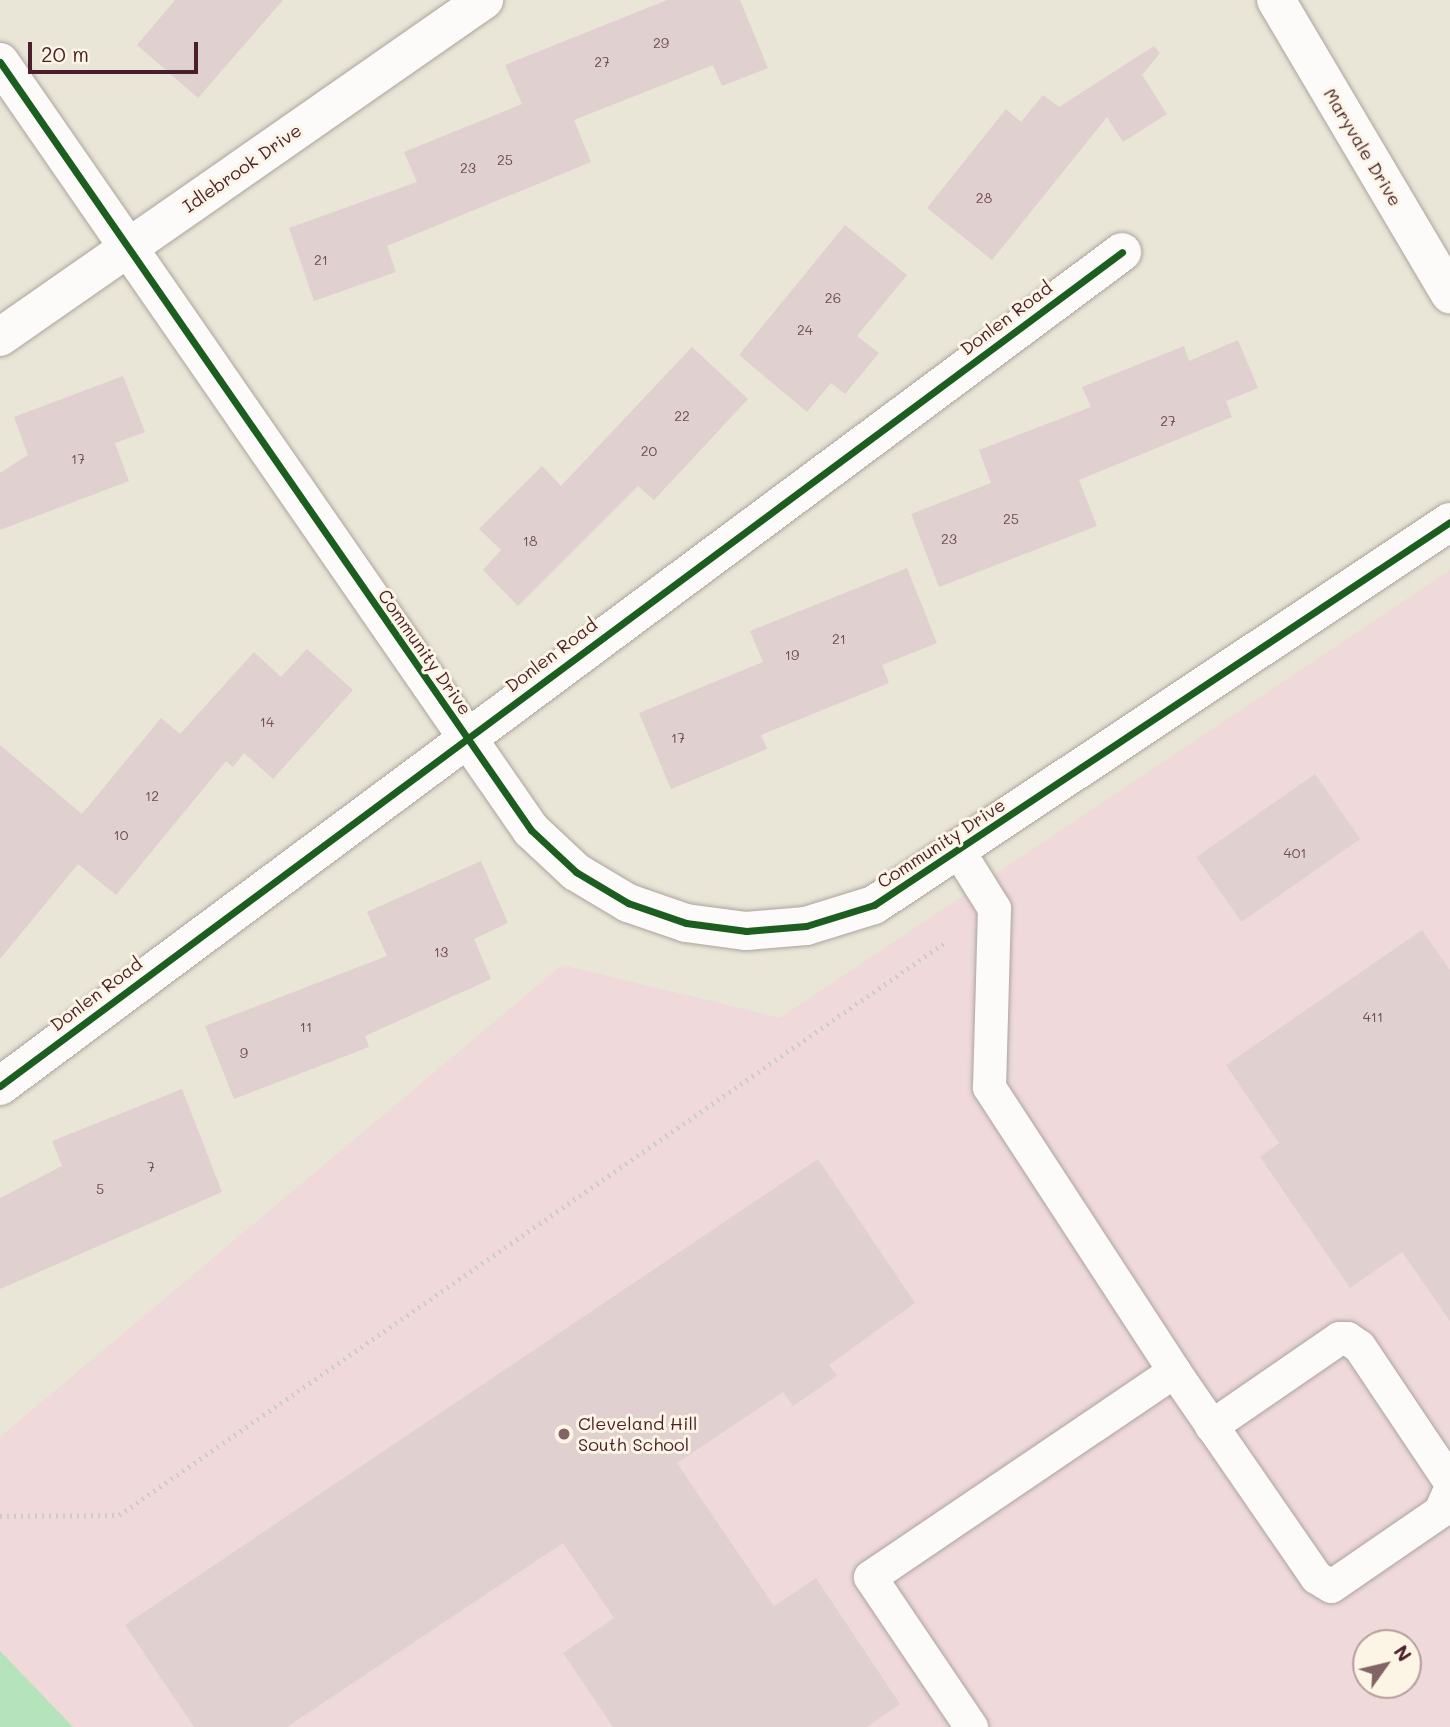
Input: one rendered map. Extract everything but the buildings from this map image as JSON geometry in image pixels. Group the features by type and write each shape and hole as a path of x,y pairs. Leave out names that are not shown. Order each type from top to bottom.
{"street":[{"name":"Idlebrook Drive","path":"0,337 484,0"},
{"name":"Maryvale Drive","path":"1276,0 1450,294"},
{"name":"Community Drive","path":"0,62 125,250 531,830 576,872 628,903 685,923 746,931 807,926 874,905 959,852 1450,522"},
{"name":"Donlen Road","path":"0,1086 1122,252"}],"lane":[{"path":"959,852 994,908 989,1087 1174,1371 1316,1577 1331,1586 1440,1511 1450,1489"},
{"path":"1211,1426 1339,1338 1347,1338 1359,1346 1450,1482"},
{"path":"971,1727 870,1577 1174,1371"}],"path":[{"path":"0,1516 119,1515 994,908"}],"shaded area":[{"path":"1450,570 1450,1727 0,1727 0,1437 562,965 780,1018"}],"green space":[{"path":"0,1651 73,1727 0,1727"}],"cycle path":[{"path":"0,62 531,830 576,872 628,903 686,923 746,931 806,926 874,905 1450,522"},
{"path":"0,1086 1122,252"}],"place":[{"name":"Cleveland Hill South School","path":"564,1434"}]}
